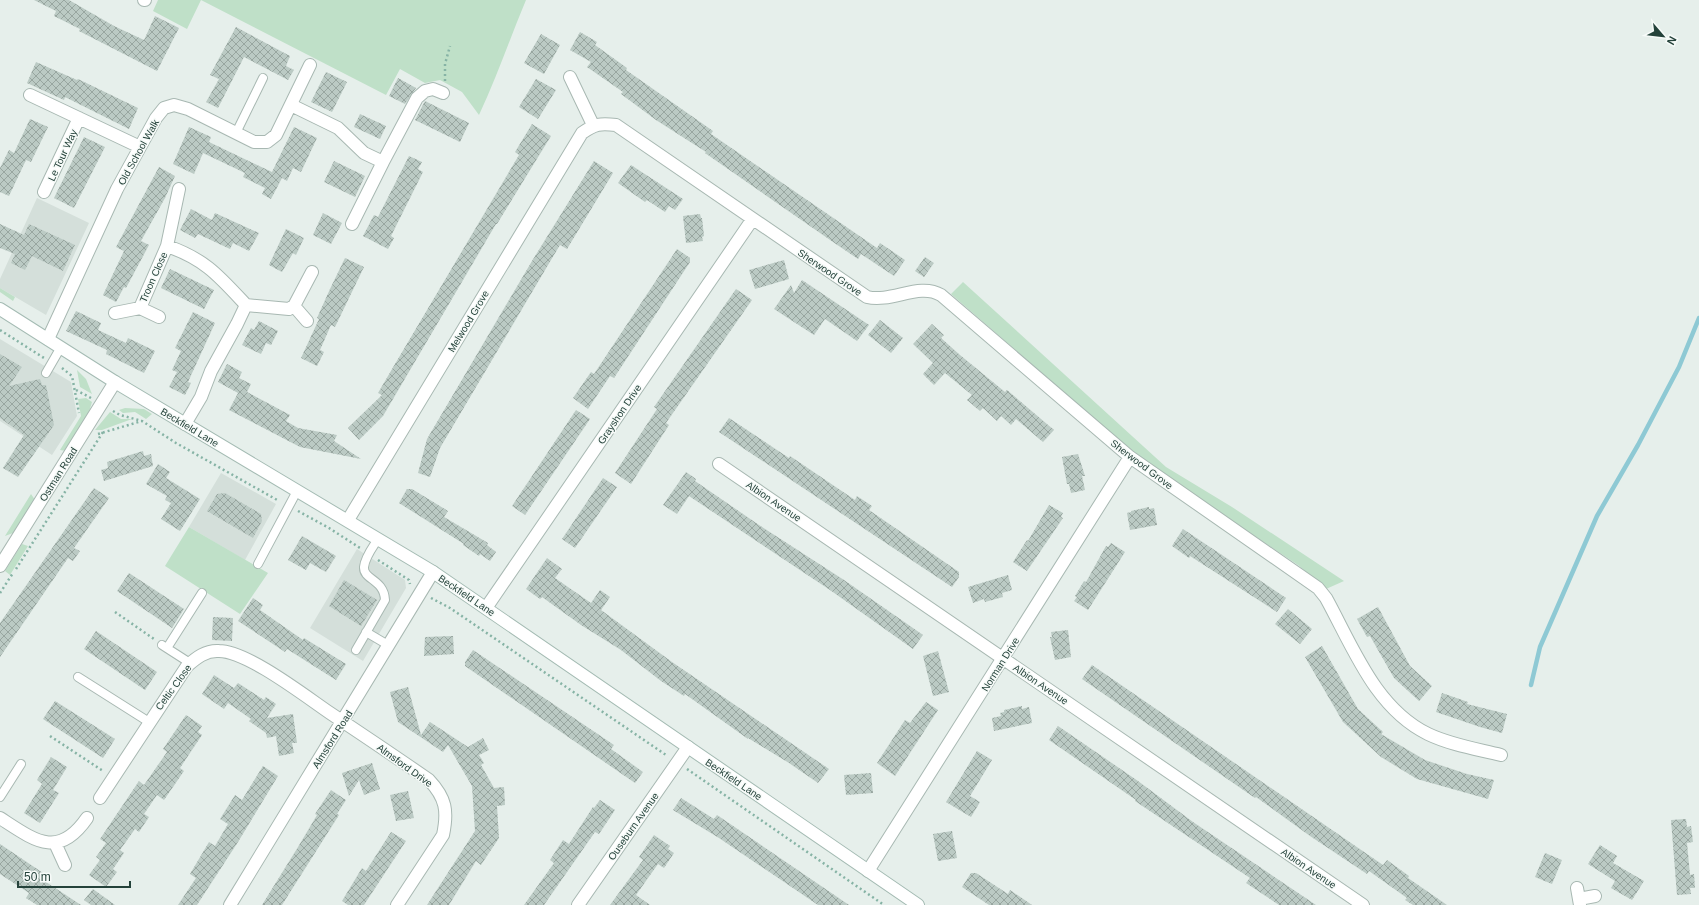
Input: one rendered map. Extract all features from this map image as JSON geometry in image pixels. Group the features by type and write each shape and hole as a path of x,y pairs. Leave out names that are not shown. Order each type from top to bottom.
{"street":[{"name":"Old School Walk","path":"48,339 117,189 156,118 164,108 174,105 188,109 254,142 267,142 276,135 310,65"},
{"path":"570,77 593,125 616,125 752,220"},
{"path":"352,224 417,98 425,91 433,89 443,93"},
{"name":"Le Tour Way","path":"30,95 140,147"},
{"path":"291,105 338,128 364,153 383,162"},
{"name":"Le Tour Way","path":"44,192 79,118"},
{"name":"Melwood Grove","path":"348,520 574,145 582,133 593,125"},
{"name":"Troon Close","path":"140,308 167,246 179,189"},
{"name":"Sherwood Grove","path":"752,220 868,297 883,299 926,290 935,291 941,295 1130,457 1318,588 1326,598 1380,694 1408,720 1428,734 1501,755"},
{"name":"Grayshon Drive","path":"486,608 752,220"},
{"name":"Troon Close","path":"167,246 196,258 212,270 246,305"},
{"path":"185,424 201,397 211,371 238,324 246,305 289,309 294,306 312,272"},
{"path":"294,306 307,321"},
{"name":"Troon Close","path":"115,314 140,308 158,317"},
{"name":"Beckfield Lane","path":"0,309 115,382 433,572 918,905"},
{"name":"Ostman Road","path":"0,566 4,551 85,433 115,382"},
{"name":"Norman Drive","path":"868,871 1130,457"},
{"name":"Albion Avenue","path":"719,464 1363,905"},
{"name":"Almsford Road","path":"230,905 433,572"},
{"name":"Celtic Close","path":"100,798 149,722 190,663 205,653 218,651 246,658 343,721"},
{"name":"Almsford Drive","path":"343,721 428,780 443,798 446,816 443,835 397,905"},
{"name":"Ouseburn Avenue","path":"578,905 688,747"},
{"path":"0,818 32,838 43,842 55,843 68,838 78,830 87,818"},
{"path":"55,843 65,865"},
{"path":"1578,898 1595,896"}],"lane":[{"path":"236,133 263,78"},
{"path":"46,373 61,347"},
{"path":"258,564 298,491"},
{"path":"356,650 385,600 382,586 366,575 364,569 369,554 378,539"},
{"path":"190,663 165,646 202,593"},
{"path":"366,632 388,645"},
{"path":"78,677 149,722"},
{"path":"0,797 21,764"}],"path":[{"path":"443,93 445,84 445,64 450,46"},
{"path":"0,330 72,376 76,390 92,399"},
{"path":"116,413 142,421 176,443 329,528 409,580 410,584 421,592 450,608 677,762 884,905"},
{"path":"85,433 94,435 142,421"},
{"path":"0,593 103,432"},
{"path":"115,612 165,646"},
{"path":"50,736 113,777"}],"shaded area":[{"path":"37,198 89,223 46,315 0,288 0,279"},
{"path":"0,339 71,382 77,416 52,455 0,421"},
{"path":"221,473 276,504 245,560 189,527"},
{"path":"357,549 405,580 406,588 363,661 310,628"}],"green space":[{"path":"158,0 201,0 187,29 153,11"},
{"path":"201,0 526,0 479,115 462,92 440,80 425,83 400,69 386,95"},
{"path":"963,282 1166,467 1232,507 1344,581 1326,589 1298,565 1166,477 1125,445 951,294"},
{"path":"0,288 15,297 13,301 0,292"},
{"path":"77,370 86,379 92,394 80,387"},
{"path":"86,398 92,402 89,412 66,451 60,450 81,416 78,399"},
{"path":"125,408 144,409 152,414 146,419 135,412 123,413 119,410"},
{"path":"110,412 121,419 132,419 102,430 95,430"},
{"path":"31,494 35,500 13,533 5,536"},
{"path":"189,527 268,573 240,614 165,566"},
{"path":"22,544 28,546 10,575 5,571"}],"building":[{"path":"34,0 69,0 114,26 144,40 155,16 179,28 157,71 79,31 80,29 54,16 56,11"},
{"path":"236,27 290,56 286,66 294,70 288,80 244,57 218,108 206,102 219,79 210,75"},
{"path":"580,32 597,42 595,45 627,68 626,70 713,131 711,134 877,248 880,243 905,260 894,276 861,254 858,259 705,153 706,152 656,120 621,94 623,92 587,67 591,62 570,50"},
{"path":"541,34 560,45 544,74 524,63"},
{"path":"36,62 77,80 78,79 138,108 129,129 65,97 64,100 27,83"},
{"path":"326,72 347,82 332,112 311,102"},
{"path":"398,78 416,88 405,104 389,96"},
{"path":"536,79 556,90 538,119 519,107"},
{"path":"425,101 469,123 460,142 415,120"},
{"path":"360,114 386,126 380,139 354,127"},
{"path":"30,119 48,127 31,162 26,160 9,196 0,192 0,168 9,150 14,153"},
{"path":"532,124 551,136 496,224 383,416 359,440 348,428 382,395 378,393 519,155 515,152"},
{"path":"189,127 211,137 209,142 272,172 294,127 317,138 301,172 293,168 287,181 282,178 271,199 262,194 265,188 243,177 245,173 203,153 194,174 173,164"},
{"path":"84,137 105,147 74,208 54,198"},
{"path":"409,156 422,162 418,169 423,172 391,236 394,238 388,249 363,236 374,215 378,217"},
{"path":"334,161 365,176 355,197 324,182"},
{"path":"594,161 613,173 567,249 560,245 440,448 430,477 418,473 427,439 532,261"},
{"path":"631,165 683,199 675,210 669,206 665,212 647,200 645,202 618,183"},
{"path":"159,167 175,176 165,198 141,241 149,245 126,288 124,287 116,302 103,295 124,251 116,247"},
{"path":"191,209 212,220 215,213 259,233 249,251 233,243 230,249 198,234 195,238 180,230"},
{"path":"323,213 342,223 331,244 313,235"},
{"path":"700,214 702,218 704,236 702,237 703,241 686,243 683,216"},
{"path":"0,224 24,235 29,224 75,245 63,271 32,256 25,270 11,263 15,254 0,248"},
{"path":"286,229 304,238 296,255 293,253 282,272 269,265"},
{"path":"677,249 690,258 690,262 614,378 610,376 588,409 573,398 591,372 594,374"},
{"path":"925,257 934,263 924,277 915,271"},
{"path":"345,258 364,267 335,327 331,325 320,350 324,352 317,366 301,358 319,319 317,318"},
{"path":"784,260 789,279 755,289 749,270"},
{"path":"170,269 214,290 204,309 161,288"},
{"path":"802,280 869,325 857,341 825,319 814,335 774,309 791,285 794,293"},
{"path":"736,289 752,300 666,423 669,425 631,484 615,473 657,409 654,407"},
{"path":"76,311 101,323 98,330 126,343 128,338 155,351 144,373 106,354 107,350 66,331"},
{"path":"193,312 215,323 188,382 191,383 185,395 169,387 177,372 172,370 181,351 175,348"},
{"path":"880,320 903,338 891,353 868,335"},
{"path":"259,321 278,331 271,345 266,343 261,354 242,345 251,328 254,330"},
{"path":"932,324 944,335 941,338 960,355 1005,392 1007,390 1054,430 1043,442 1016,419 1011,425 1001,416 997,421 983,408 980,411 967,400 972,395 945,373 934,385 923,374 933,363 913,344"},
{"path":"0,354 22,367 9,386 40,379 42,385 46,385 54,425 18,477 3,468 24,435 0,418"},
{"path":"227,364 242,372 239,378 251,384 247,392 290,415 286,421 298,428 337,435 334,441 361,459 300,447 229,410 238,393 218,382"},
{"path":"576,410 590,419 525,515 512,506"},
{"path":"729,418 789,458 790,456 855,500 857,496 872,506 869,510 959,572 959,577 952,587 719,432"},
{"path":"143,451 144,456 151,454 153,466 104,481 101,470 108,468 107,462"},
{"path":"1078,454 1085,476 1082,476 1085,490 1071,493 1069,484 1067,484 1062,457"},
{"path":"158,464 170,472 166,478 200,499 180,531 161,519 171,503 165,500 167,496 146,484"},
{"path":"686,472 696,479 695,481 759,525 844,580 923,635 913,649 830,590 689,496 677,514 663,505"},
{"path":"603,478 617,487 575,548 562,539"},
{"path":"94,488 109,498 74,548 80,551 73,561 68,558 0,657 0,623"},
{"path":"407,489 412,489 448,511 444,517 488,543 487,545 496,552 490,561 480,554 479,556 463,545 464,544 399,503"},
{"path":"225,493 261,514 262,521 253,538 207,511 217,494"},
{"path":"1049,505 1063,513 1061,517 1063,518 1027,571 1013,562 1027,540 1028,541"},
{"path":"1149,507 1149,509 1154,508 1157,525 1130,530 1127,513"},
{"path":"1183,529 1286,598 1277,612 1172,546"},
{"path":"302,536 336,556 326,572 310,563 306,570 288,560"},
{"path":"1111,543 1125,552 1088,610 1074,601 1077,597 1075,596 1084,581 1086,582 1106,546 1108,547"},
{"path":"547,558 562,569 555,578 591,603 600,590 610,597 601,610 672,662 829,769 818,783 789,763 748,739 685,694 684,696 661,681 621,650 581,625 542,597 540,599 526,589"},
{"path":"129,573 184,609 172,628 117,591"},
{"path":"1008,575 1012,590 1002,593 1003,597 985,602 984,599 973,603 968,587"},
{"path":"344,580 377,600 361,626 329,606"},
{"path":"253,598 263,605 260,610 303,640 304,638 346,664 336,680 287,649 285,652 238,621"},
{"path":"1378,607 1410,666 1432,686 1419,701 1394,678 1370,636 1367,637 1357,619"},
{"path":"1288,609 1312,629 1300,644 1275,624"},
{"path":"213,617 233,618 232,641 212,640"},
{"path":"1068,630 1071,657 1055,660 1050,637 1052,637 1051,632"},
{"path":"96,631 157,672 145,690 84,649"},
{"path":"453,636 454,654 424,656 425,637"},
{"path":"1322,646 1358,709 1383,732 1381,734 1425,760 1467,774 1494,780 1488,799 1417,779 1381,757 1343,722 1305,657"},
{"path":"473,650 614,745 611,749 643,772 635,783 465,666 465,662"},
{"path":"938,651 949,692 933,696 923,656"},
{"path":"1092,665 1383,865 1387,860 1409,876 1408,878 1447,905 1413,905 1405,900 1407,898 1369,871 1367,874 1310,836 1256,797 1255,798 1082,679"},
{"path":"214,675 234,688 238,683 264,700 266,697 276,704 267,718 293,714 297,743 292,743 294,753 279,756 276,736 267,738 266,733 249,721 251,719 228,703 224,709 202,694"},
{"path":"408,687 421,735 430,722 468,747 483,738 489,750 479,755 484,763 481,765 494,788 504,787 505,805 497,806 499,838 481,865 476,861 449,905 427,905 475,831 472,786 448,745 443,752 398,722 390,692"},
{"path":"1442,693 1468,702 1467,704 1507,714 1502,733 1436,712"},
{"path":"55,701 115,739 103,758 43,719"},
{"path":"926,702 938,710 895,776 877,763 905,720 910,723"},
{"path":"1022,706 1022,709 1029,707 1032,723 994,731 992,718 1001,716 1000,713 1004,712 1004,710"},
{"path":"186,715 202,726 198,732 202,735 180,768 184,771 164,800 157,795 144,814 149,817 139,832 135,829 120,850 124,853 113,869 117,872 106,887 89,875 100,860 96,857 106,843 100,839 139,781 144,785 167,752 163,749"},
{"path":"1058,726 1138,781 1193,822 1316,905 1279,905 1246,883 1250,878 1135,801 1136,800 1049,740"},
{"path":"977,751 992,760 970,796 980,802 971,817 946,802"},
{"path":"51,757 67,767 53,790 59,793 40,823 24,813 42,784 37,780"},
{"path":"372,763 380,789 364,795 359,780 349,796 342,773"},
{"path":"263,766 278,776 238,842 197,905 178,905 196,878 190,874 209,842 215,846 228,824 220,819 235,795 242,800"},
{"path":"871,773 873,793 846,795 844,775"},
{"path":"331,790 346,800 337,814 339,815 282,905 262,905 317,815 315,814"},
{"path":"408,791 414,818 396,821 390,795"},
{"path":"681,798 714,819 717,815 849,905 818,905 719,838 673,810"},
{"path":"600,800 615,810 599,834 595,832 544,905 524,905 554,863 550,860 563,840 569,844 593,807 594,808"},
{"path":"1686,819 1687,827 1691,826 1693,842 1687,843 1690,875 1694,874 1695,888 1690,888 1691,894 1677,895 1671,820"},
{"path":"952,831 957,858 938,861 933,834"},
{"path":"391,832 406,841 364,905 348,905 342,901 362,868 366,871"},
{"path":"654,835 670,846 668,849 674,853 664,868 658,864 636,895 650,905 610,905 643,860 639,857"},
{"path":"0,844 49,877 46,882 81,905 37,905 26,898 29,893 0,874"},
{"path":"1600,845 1617,856 1613,863 1644,881 1632,900 1611,888 1615,881 1588,864"},
{"path":"1545,853 1562,860 1552,884 1535,877"},
{"path":"971,873 976,873 1008,894 1010,890 1032,905 989,905 962,887"},
{"path":"93,889 115,905 91,905 84,900"}],"waterway":[{"path":"1531,685 1540,647 1597,516 1638,445 1679,367 1699,318"}]}
